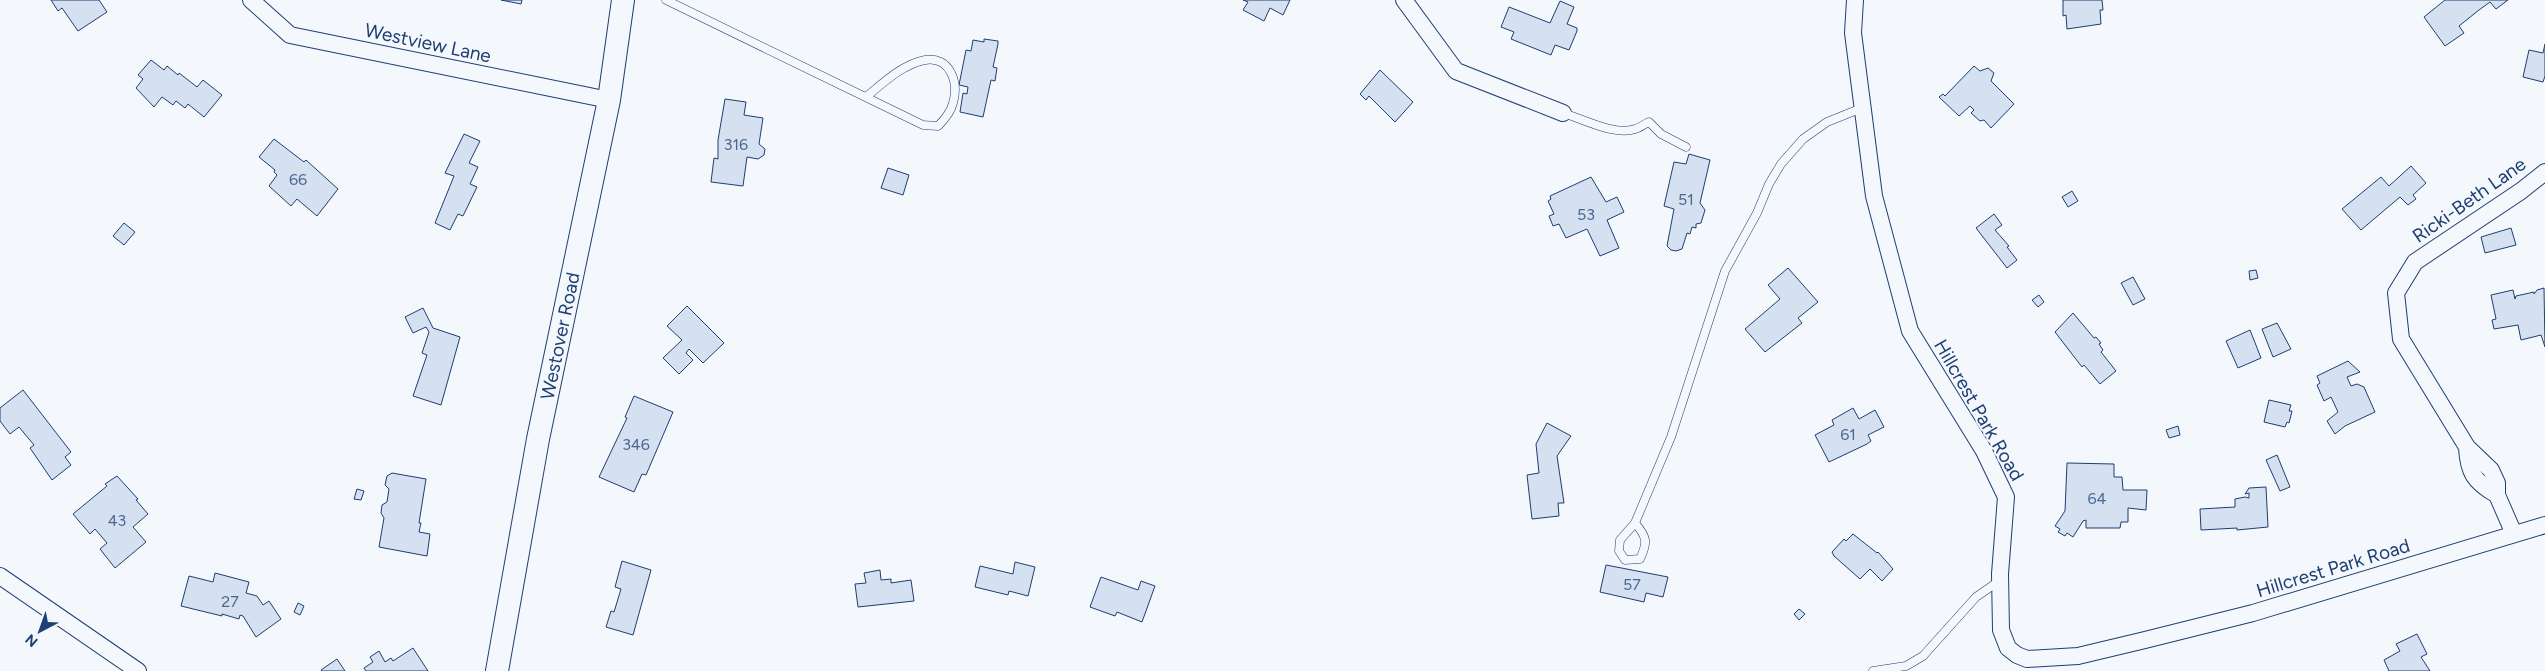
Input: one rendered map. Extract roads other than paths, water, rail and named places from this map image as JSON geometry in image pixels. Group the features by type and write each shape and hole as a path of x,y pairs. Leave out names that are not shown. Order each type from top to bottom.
{"street":[{"name":"Westview Lane","path":"251,0 290,35 609,100"},
{"name":"Westover Road","path":"497,671 538,439 609,100 624,0"},
{"path":"1404,0 1456,71 1563,113"},
{"name":"Hillcrest Park Road","path":"1855,0 1853,33 1874,196 1910,331 1984,451 2006,497 2000,580 2001,630 2008,648 2027,659 2070,657 2253,613 2545,525"},
{"name":"Ricki-Beth Lane","path":"2514,534 2497,494 2497,483 2491,470 2467,447 2402,340 2396,293 2415,262 2521,191 2545,172"},
{"path":"0,576 138,671"}],"lane":[{"path":"666,0 866,97 923,124 938,126 947,117 953,103 955,81 948,67 940,61 926,60 910,64 866,97"},
{"path":"1635,523 1643,533 1646,546 1640,559 1625,560 1619,551 1620,540 1635,523 1671,437 1725,272 1757,213 1769,184 1781,164 1803,139 1827,122 1862,108"},
{"path":"1563,113 1626,131 1649,122 1661,134 1686,147"},
{"path":"1873,671 1906,666 1923,656 1976,597 2000,580"}]}
